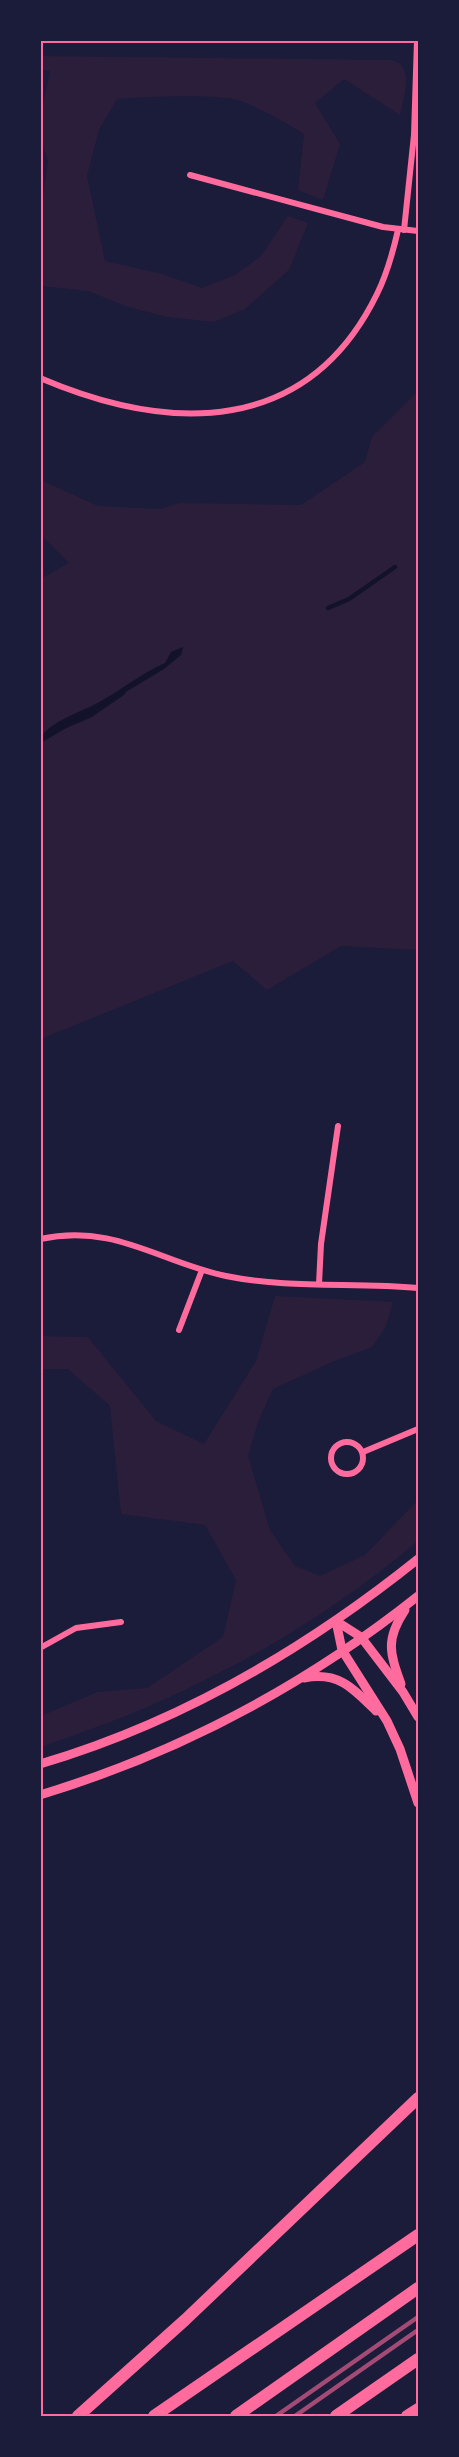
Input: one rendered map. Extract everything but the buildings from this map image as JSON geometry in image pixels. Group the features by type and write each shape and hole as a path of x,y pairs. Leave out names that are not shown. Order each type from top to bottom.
{"highway":[{"path":"78,2416 185,2320 418,2098"},
{"path":"154,2416 418,2235"},
{"path":"236,2416 418,2288"},
{"path":"336,2416 418,2359"},
{"path":"408,2416 418,2409"}],"main road":[{"path":"40,1764 122,1735 205,1697 267,1664 336,1622 418,1559"},
{"path":"40,1795 94,1779 194,1737 244,1712 342,1650 418,1596"},
{"path":"404,1692 393,1661 391,1637 396,1623 409,1604"},
{"path":"336,1622 361,1637 404,1692 418,1717"},
{"path":"336,1622 342,1650 387,1721 400,1749 418,1803"},
{"path":"297,1679 318,1675 338,1679 360,1694 387,1721"}],"street":[{"path":"40,378 108,403 143,411 178,414 233,411 281,395 308,380 328,364 347,344 362,322 385,275 401,230 413,145 417,40"},
{"path":"190,175 401,230 418,231"},
{"path":"319,1284 321,1244 338,1126"},
{"path":"40,1239 77,1235 103,1237 134,1244 202,1270 262,1281 418,1288"},
{"path":"179,1330 202,1270"},
{"path":"363,1452 418,1429"},
{"path":"351,1442 358,1445 363,1452 364,1462 355,1473 342,1474 332,1465 332,1452 337,1444 351,1442"},
{"path":"40,1647 76,1628 121,1622"}],"shaded area":[{"path":"41,56 391,60 399,63 403,69 406,83 400,115 344,79 315,103 340,144 323,200 298,190 304,134 259,109 240,101 220,97 175,96 117,99 99,130 87,176 105,261 162,274 202,288 235,275 261,256 288,216 308,223 289,270 245,309 214,322 167,317 125,306 88,291 42,286 41,289 40,217 48,161 41,138 40,119 50,71 41,70"},
{"path":"418,391 418,950 341,946 267,990 233,961 41,1039 40,579 69,563 41,535 41,480 98,506 160,509 180,503 301,505 365,462 372,437"},
{"path":"183,647 181,655 164,669 41,743 41,736 54,725 101,701 148,671 165,663 171,652"},
{"path":"275,1296 393,1302 386,1326 372,1347 332,1362 273,1389 258,1422 248,1456 270,1530 295,1566 320,1576 365,1555 417,1501 418,1541 370,1579 320,1614 240,1662 150,1706 41,1747 41,1716 97,1692 147,1688 223,1637 236,1580 205,1525 121,1514 110,1406 68,1369 41,1369 41,1336 88,1337 156,1421 204,1444 256,1361"}],"waterway":[{"path":"328,608 349,599 395,567"},
{"path":"63,727 91,715 123,693"}],"railway":[{"path":"276,2416 418,2317"},
{"path":"295,2416 418,2330"}]}
